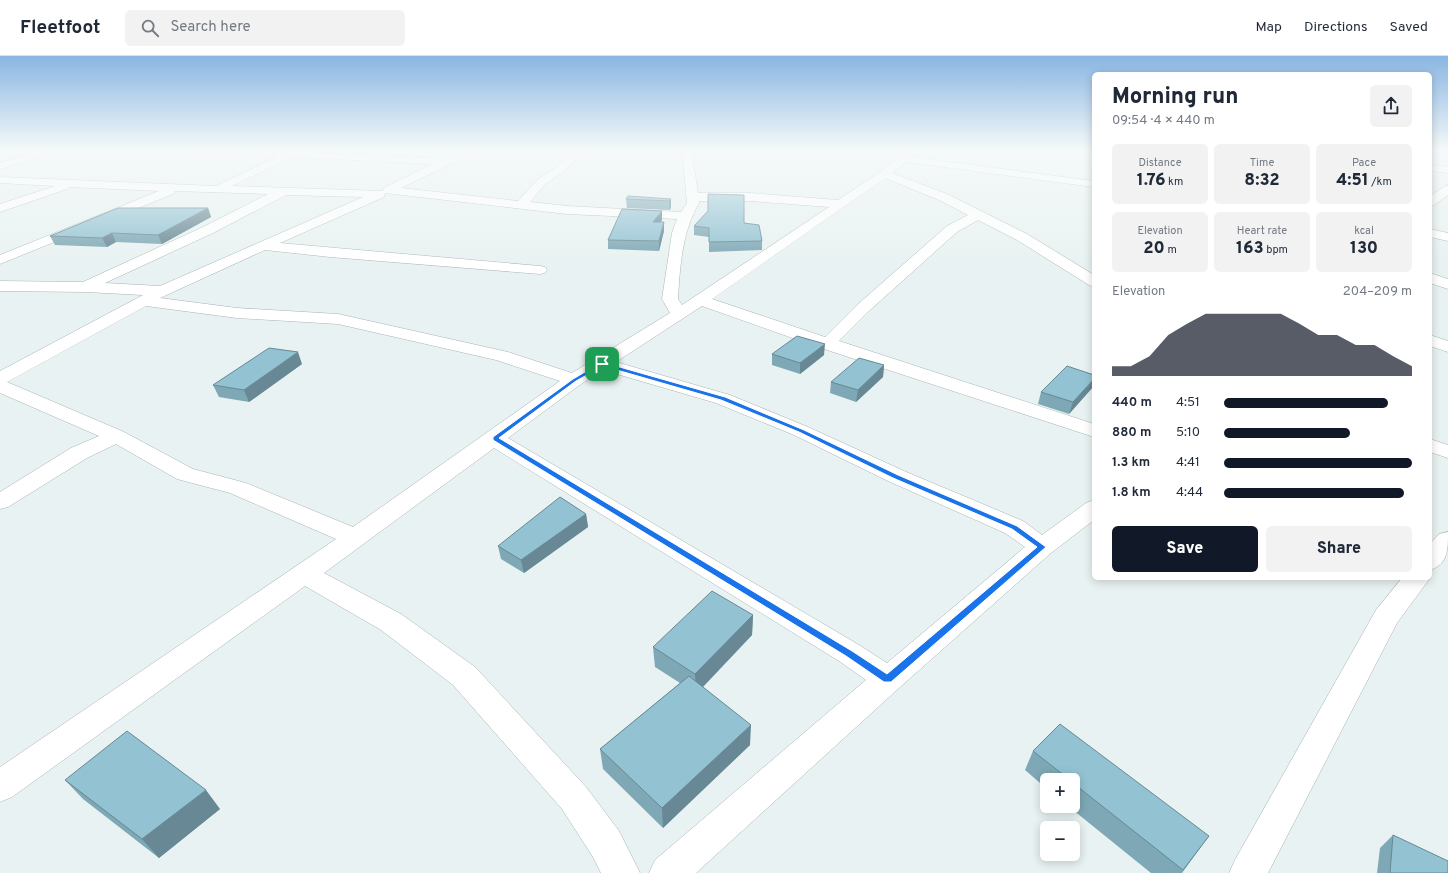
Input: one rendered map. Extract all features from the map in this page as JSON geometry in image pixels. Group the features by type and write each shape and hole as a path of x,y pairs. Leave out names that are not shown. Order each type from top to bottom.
{"street":[{"path":"0,208 59,189"},
{"path":"0,260 172,189"},
{"path":"220,189 384,192 522,204 567,210 685,216"},
{"path":"0,378 162,291 390,189"},
{"path":"522,204 535,189"},
{"path":"679,314 670,299 672,278 679,233 685,216 693,203 691,189"},
{"path":"0,786 355,538 574,380 602,364 679,314 781,246 862,189"},
{"path":"923,189 943,197 1022,237 1092,281"},
{"path":"1432,199 1448,189"},
{"path":"86,287 208,230 283,191"},
{"path":"692,197 750,197 840,204"},
{"path":"1432,200 1448,202"},
{"path":"827,344 863,308 952,229 977,215"},
{"path":"1432,233 1448,237"},
{"path":"264,245 337,254 540,270"},
{"path":"1432,279 1448,284"},
{"path":"0,286 86,287 162,291"},
{"path":"699,300 827,344 923,373 1092,430"},
{"path":"145,301 237,313 338,319 502,356 574,380"},
{"path":"1432,341 1448,347"},
{"path":"602,364 723,398 801,431 896,476 1014,527 1042,547"},
{"path":"0,386 117,436 184,474 238,488 355,538"},
{"path":"0,502 79,453 117,436"},
{"path":"495,438 888,679"},
{"path":"1432,446 1448,452"},
{"path":"668,873 888,679 1042,547 1092,510"},
{"path":"1432,559 1448,540"},
{"path":"303,573 390,622 464,676 574,798 606,844 621,873"},
{"path":"1248,873 1386,617 1415,580"}],"building":[{"path":"708,194 744,195 744,223 759,225 762,241 709,242 709,228 694,226 708,211"},
{"path":"628,196 671,199 669,201 626,199"},
{"path":"118,208 208,208 158,235 112,233 102,238 50,236"},
{"path":"622,209 662,211 653,222 664,222 659,241 608,240"},
{"path":"797,336 825,344 800,363 772,354"},
{"path":"269,348 298,352 244,390 213,385"},
{"path":"859,358 884,365 858,390 831,382"},
{"path":"1067,366 1092,374 1092,381 1073,402 1041,392"},
{"path":"560,497 586,514 521,560 498,546"},
{"path":"712,591 753,615 695,674 653,647"},
{"path":"689,676 751,725 662,808 600,749"},
{"path":"1060,724 1209,836 1183,870 1080,789 1080,773 1061,773 1033,751"},
{"path":"127,731 206,790 142,839 65,780"},
{"path":"1393,835 1448,861 1448,873 1390,873"}],"route":[{"path":"602,364 723,398 801,431 896,476 1014,527 1042,547 888,679 495,438 574,380 602,364"}]}
